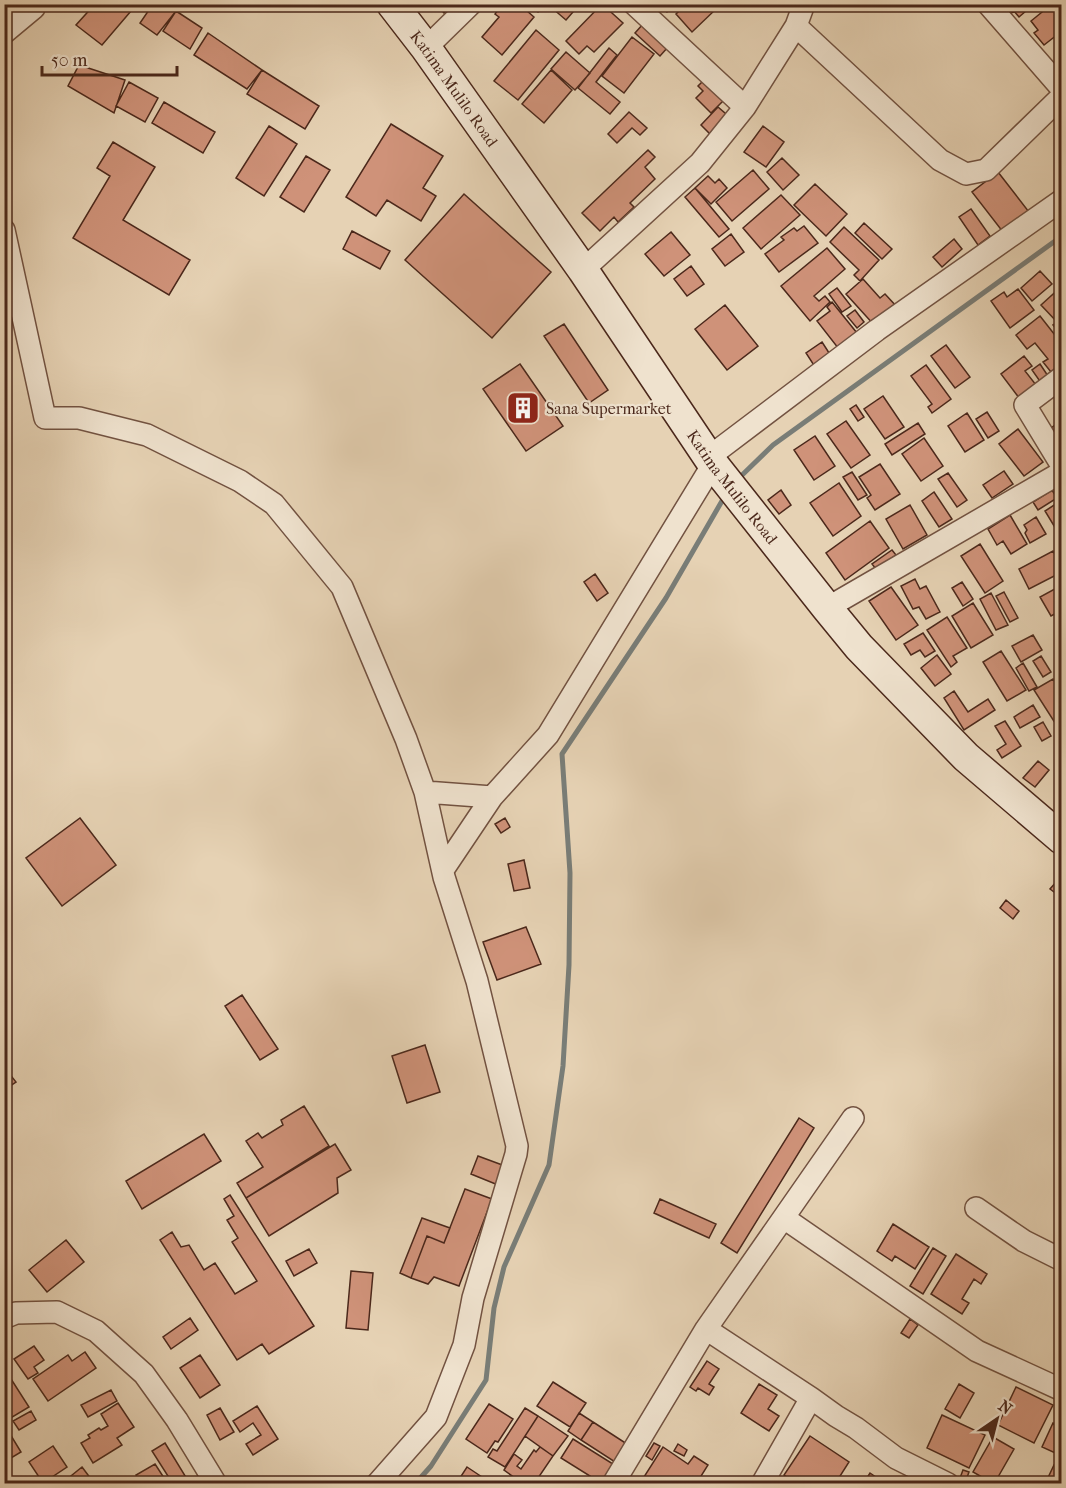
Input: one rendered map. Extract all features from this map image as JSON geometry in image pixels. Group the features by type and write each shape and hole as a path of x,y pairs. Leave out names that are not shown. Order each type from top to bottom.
{"main road":[{"name":"Katima Mulilo Road","path":"392,4 426,48 583,270 721,473 827,608 859,647 966,757 1062,839"}],"street":[{"path":"426,48 471,4"},
{"path":"634,4 745,107"},
{"path":"583,270 700,163 745,107 796,26 804,4"},
{"path":"988,4 1062,89"},
{"path":"4,33 33,8"},
{"path":"796,26 940,160 966,174 986,170 1062,96"},
{"path":"442,870 492,797 548,735 721,473 877,330 1062,200"},
{"path":"4,230 45,418 79,418 147,435 240,481 274,504 342,587 406,739 425,792 442,870 477,981 517,1146 473,1298 464,1345 436,1417 377,1484"},
{"path":"1062,377 1025,405 1062,466"},
{"path":"827,608 1062,472"},
{"path":"425,792 492,797"},
{"path":"613,1484 706,1329 853,1118"},
{"path":"976,1208 1024,1241 1062,1260"},
{"path":"784,1218 977,1351 1062,1390"},
{"path":"4,1318 16,1313 57,1312 96,1331 144,1374 177,1420 216,1484"},
{"path":"706,1329 811,1398 896,1458 948,1484"},
{"path":"762,1484 811,1398"}],"building":[{"path":"95,4 137,4 102,45 76,25"},
{"path":"153,4 167,4 176,11 157,35 140,23"},
{"path":"436,4 453,4 444,13"},
{"path":"502,4 519,4 534,17 502,55 482,37 499,17 495,14"},
{"path":"530,4 545,4 538,12"},
{"path":"555,4 580,4 566,20 552,8"},
{"path":"602,4 623,23 594,52 587,46 579,54 566,41"},
{"path":"660,4 675,4 667,12"},
{"path":"686,4 712,4 716,9 692,32 676,14"},
{"path":"996,4 1034,4 1019,17 1014,11 1007,17"},
{"path":"1052,4 1062,4 1062,31 1044,45 1034,33 1038,30 1031,21"},
{"path":"176,11 202,28 190,49 163,31"},
{"path":"643,24 668,47 660,56 635,33"},
{"path":"536,30 559,50 518,100 494,81"},
{"path":"208,33 262,70 247,89 194,55"},
{"path":"632,37 654,54 624,93 602,76"},
{"path":"609,48 617,55 596,82 620,102 610,114 578,88"},
{"path":"566,52 590,73 575,90 551,69"},
{"path":"79,65 125,80 114,113 68,86"},
{"path":"262,70 319,106 305,129 247,94"},
{"path":"551,70 572,90 544,123 522,104"},
{"path":"703,81 723,101 711,113 696,98 703,91 698,86"},
{"path":"129,82 158,98 145,122 116,106"},
{"path":"164,102 215,132 203,153 152,123"},
{"path":"718,107 726,114 712,136 701,125"},
{"path":"629,112 647,128 640,135 632,128 617,143 608,134"},
{"path":"391,124 443,156 423,188 436,196 421,221 387,200 376,216 346,197"},
{"path":"269,126 297,144 264,196 236,178"},
{"path":"763,126 784,142 766,167 744,152"},
{"path":"113,142 155,167 123,220 190,260 169,295 73,238 110,176 97,168"},
{"path":"648,150 655,157 645,167 655,179 630,203 634,207 618,222 614,217 600,231 582,213"},
{"path":"306,156 330,170 304,212 280,197"},
{"path":"782,158 799,175 783,190 767,172"},
{"path":"753,170 769,189 732,221 716,202"},
{"path":"998,172 1029,212 1003,232 972,192"},
{"path":"708,176 715,183 719,179 727,188 711,204 695,188"},
{"path":"815,184 847,214 826,236 794,205"},
{"path":"695,188 729,229 719,237 685,197"},
{"path":"464,194 551,272 492,338 405,260"},
{"path":"781,195 800,215 761,249 743,228"},
{"path":"971,209 990,236 978,245 959,217"},
{"path":"864,223 892,249 882,259 855,233"},
{"path":"804,226 818,243 779,272 765,254 784,240 781,237 794,228 797,231"},
{"path":"844,227 879,260 860,281 854,275 859,270 830,242"},
{"path":"352,231 390,251 380,269 343,249"},
{"path":"671,232 690,255 664,276 645,254"},
{"path":"731,234 744,252 725,266 712,249"},
{"path":"954,239 962,249 942,267 933,257"},
{"path":"827,248 845,269 814,296 819,301 825,296 830,302 810,321 781,286"},
{"path":"691,266 704,284 687,296 674,279"},
{"path":"1040,271 1052,284 1032,301 1021,288"},
{"path":"863,279 880,298 885,294 897,307 875,326 846,294"},
{"path":"1062,286 1062,318 1057,322 1041,305"},
{"path":"837,288 851,306 842,312 829,294"},
{"path":"1018,289 1034,310 1010,328 991,301 1004,292 1007,297"},
{"path":"832,302 861,338 842,353 817,321 830,311 827,307"},
{"path":"725,305 758,346 727,370 695,329"},
{"path":"855,310 864,322 857,328 847,316"},
{"path":"1040,316 1062,344 1062,364 1051,372 1043,362 1048,359 1035,343 1027,349 1016,335"},
{"path":"1062,319 1062,333 1060,334 1053,325"},
{"path":"564,324 608,390 589,403 544,336"},
{"path":"822,342 833,359 817,370 806,353"},
{"path":"946,345 970,377 955,388 931,356"},
{"path":"1024,356 1032,366 1025,371 1040,390 1023,403 1001,374"},
{"name":"Sana Supermarket","path":"520,364 563,426 526,451 483,389"},
{"path":"1040,364 1052,382 1044,387 1032,370"},
{"path":"926,365 951,399 932,413 928,407 932,404 911,376"},
{"path":"883,396 904,427 885,439 864,409"},
{"path":"856,405 864,417 858,421 850,409"},
{"path":"987,412 999,431 988,438 976,419"},
{"path":"967,413 984,440 965,452 948,426"},
{"path":"1062,420 1062,451 1047,431"},
{"path":"846,421 870,455 851,468 827,434"},
{"path":"918,423 925,434 892,455 885,444"},
{"path":"1018,429 1043,462 1024,476 999,444"},
{"path":"815,436 835,466 814,480 794,450"},
{"path":"924,438 943,466 921,481 902,454"},
{"path":"880,464 900,494 875,510 867,498 871,495 859,477"},
{"path":"1004,471 1013,484 992,498 983,485"},
{"path":"852,472 867,495 858,500 843,477"},
{"path":"948,473 967,500 957,507 938,479"},
{"path":"839,483 861,516 833,536 810,503"},
{"path":"781,490 791,505 779,514 768,500"},
{"path":"1052,490 1057,498 1038,510 1033,502"},
{"path":"934,492 952,519 939,527 922,501"},
{"path":"1062,500 1062,539 1045,511"},
{"path":"910,505 927,535 903,549 886,519"},
{"path":"1010,515 1027,544 1011,554 1003,541 997,545 988,529"},
{"path":"1036,517 1046,534 1030,543 1024,525"},
{"path":"870,521 889,548 845,580 826,553"},
{"path":"980,544 1003,581 985,593 961,556"},
{"path":"892,550 896,555 876,569 872,564"},
{"path":"1053,551 1062,567 1062,572 1029,589 1019,569"},
{"path":"595,574 608,593 597,601 584,582"},
{"path":"915,579 920,589 926,586 940,612 926,619 919,607 913,609 901,586"},
{"path":"962,582 973,599 963,606 952,588"},
{"path":"1062,585 1062,610 1051,616 1040,597"},
{"path":"891,587 918,625 896,640 869,601"},
{"path":"1004,592 1018,618 1010,622 996,596"},
{"path":"991,593 1008,625 996,630 980,599"},
{"path":"973,603 993,635 971,648 952,616"},
{"path":"947,617 967,648 953,656 957,662 951,667 927,630"},
{"path":"923,633 935,651 925,657 920,650 911,655 904,644"},
{"path":"1033,635 1042,650 1021,662 1012,646"},
{"path":"1001,651 1026,690 1007,701 983,662"},
{"path":"937,655 951,674 935,686 921,668"},
{"path":"1041,656 1051,672 1043,677 1033,661"},
{"path":"1023,663 1037,687 1029,691 1016,668"},
{"path":"1053,679 1062,692 1062,723 1057,726 1034,690"},
{"path":"954,691 968,712 988,699 995,710 964,730 944,698"},
{"path":"1033,705 1040,717 1020,728 1014,717"},
{"path":"1005,721 1021,746 1002,758 997,750 1006,744 995,726"},
{"path":"1043,722 1051,736 1042,741 1034,727"},
{"path":"1038,761 1049,770 1035,787 1023,778"},
{"path":"80,818 116,865 62,906 26,858"},
{"path":"505,818 510,827 501,833 495,824"},
{"path":"524,860 530,888 514,891 508,864"},
{"path":"1057,881 1062,885 1062,898 1050,889"},
{"path":"1006,900 1019,911 1013,919 1000,908"},
{"path":"526,927 541,964 497,980 483,942"},
{"path":"242,995 278,1049 260,1060 225,1006"},
{"path":"425,1045 440,1092 407,1103 392,1056"},
{"path":"4,1067 16,1082 4,1090"},
{"path":"304,1106 329,1146 246,1198 237,1183 263,1167 246,1141 258,1133 262,1138 283,1125 281,1120"},
{"path":"799,1118 814,1128 737,1253 721,1243"},
{"path":"204,1134 221,1161 142,1209 126,1181"},
{"path":"335,1144 351,1170 337,1178 338,1193 269,1236 246,1198"},
{"path":"478,1156 505,1166 498,1185 471,1174"},
{"path":"465,1189 492,1199 459,1286 434,1277 428,1284 411,1278 427,1236 444,1243"},
{"path":"230,1195 314,1326 269,1354 262,1344 237,1360 160,1240 172,1232 181,1247 189,1245 204,1270 215,1263 235,1294 257,1281 232,1242 238,1238 227,1220 234,1216 224,1199"},
{"path":"660,1199 716,1224 709,1238 654,1213"},
{"path":"422,1218 450,1228 444,1243 427,1236 411,1278 400,1273"},
{"path":"893,1224 929,1247 915,1269 895,1256 892,1261 877,1251"},
{"path":"66,1240 84,1262 47,1292 29,1270"},
{"path":"933,1248 946,1256 923,1294 910,1286"},
{"path":"309,1249 317,1263 294,1276 286,1261"},
{"path":"956,1254 987,1274 981,1284 974,1279 962,1299 969,1303 962,1314 931,1294"},
{"path":"351,1271 373,1273 368,1330 346,1328"},
{"path":"190,1318 198,1330 171,1349 163,1337"},
{"path":"910,1319 918,1325 909,1338 901,1333"},
{"path":"34,1346 44,1360 34,1367 38,1373 28,1379 14,1359"},
{"path":"85,1352 96,1368 48,1401 33,1379 68,1355 72,1361"},
{"path":"200,1355 220,1385 200,1398 180,1368"},
{"path":"707,1361 719,1369 709,1384 714,1387 709,1395 698,1388 696,1391 690,1387"},
{"path":"4,1368 29,1407 4,1422"},
{"path":"553,1382 586,1403 570,1427 537,1406"},
{"path":"759,1384 777,1395 768,1409 779,1416 769,1431 741,1413"},
{"path":"959,1384 974,1393 960,1418 945,1409"},
{"path":"1016,1387 1053,1405 1034,1443 998,1425"},
{"path":"111,1390 117,1401 88,1417 81,1405"},
{"path":"118,1403 134,1427 117,1438 122,1445 93,1463 81,1443 90,1438 88,1435 99,1428 101,1430 108,1426 101,1414"},
{"path":"489,1404 513,1419 498,1442 495,1441 487,1453 466,1439"},
{"path":"257,1406 278,1439 253,1455 246,1444 261,1435 253,1423 240,1432 233,1421"},
{"path":"220,1408 234,1432 220,1440 207,1415"},
{"path":"525,1408 538,1416 505,1467 488,1457 493,1449 497,1451"},
{"path":"31,1411 36,1420 19,1430 13,1421"},
{"path":"579,1413 593,1422 581,1440 568,1431"},
{"path":"942,1415 985,1435 969,1468 927,1448"},
{"path":"538,1416 568,1436 553,1456 525,1436"},
{"path":"593,1422 627,1444 615,1462 581,1440"},
{"path":"1053,1423 1062,1427 1062,1456 1042,1447"},
{"path":"10,1434 21,1452 11,1458 4,1448 4,1437"},
{"path":"810,1436 849,1462 835,1484 797,1484 784,1475"},
{"path":"993,1437 1014,1449 994,1484 973,1472"},
{"path":"573,1439 613,1464 601,1484 585,1484 590,1476 561,1458"},
{"path":"165,1443 187,1479 180,1484 173,1484 152,1451"},
{"path":"654,1443 660,1446 652,1460 646,1456"},
{"path":"678,1444 687,1450 684,1456 674,1451"},
{"path":"53,1446 67,1467 43,1483 29,1462"},
{"path":"540,1447 553,1456 534,1484 523,1484 504,1470 514,1454 522,1460 517,1466 521,1469 534,1450 536,1452"},
{"path":"663,1447 688,1464 694,1456 708,1465 698,1481 693,1477 689,1484 647,1484 642,1480"},
{"path":"155,1464 168,1484 141,1484 136,1475"},
{"path":"1054,1465 1062,1468 1062,1484 1045,1484"},
{"path":"82,1467 91,1479 86,1484 61,1484"},
{"path":"467,1467 488,1481 487,1484 456,1484"},
{"path":"963,1470 969,1472 966,1480 960,1478"},
{"path":"870,1473 886,1484 863,1484"}],"waterway":[{"path":"738,479 773,445 1062,236"},
{"path":"415,1484 431,1466 486,1380 494,1308 504,1267 549,1165 563,1066 569,965 570,873 562,754 666,598 726,494"}],"place":[{"name":"Sana Supermarket","path":"523,408"}]}
